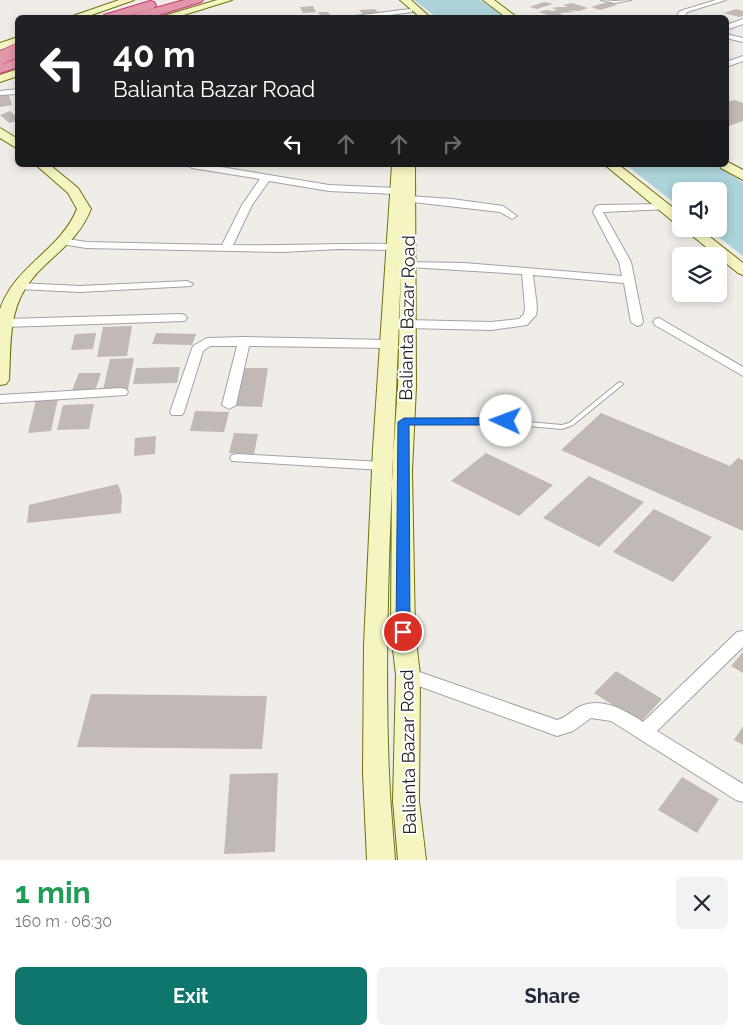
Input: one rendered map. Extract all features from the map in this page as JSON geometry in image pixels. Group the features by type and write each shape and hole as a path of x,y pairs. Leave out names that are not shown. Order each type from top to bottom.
{"highway":[{"path":"118,15 170,0"},
{"path":"144,15 197,0"},
{"path":"0,69 15,63"}],"street":[{"path":"81,15 129,0"},
{"path":"172,15 227,0"},
{"path":"396,0 414,14"},
{"path":"405,0 423,15"},
{"path":"490,0 510,15"},
{"path":"680,15 685,11 723,0"},
{"path":"396,15 414,14"},
{"path":"729,27 743,21"},
{"path":"729,37 743,40"},
{"path":"15,41 4,49 15,59"},
{"path":"729,64 743,58"},
{"path":"0,79 15,73"},
{"path":"0,93 15,91"},
{"path":"1,134 15,143"},
{"path":"0,380 4,323 8,305 19,286 81,218 84,209 72,192 44,167"},
{"path":"202,167 265,179 329,188 487,206 503,209 512,216"},
{"name":"Balianta Bazar Road","path":"396,167 402,195 409,264 407,387 404,422 403,632 408,675 406,801 412,860"},
{"name":"Balianta Bazar Road","path":"381,860 376,773 376,645 382,466 393,247 409,167"},
{"path":"614,167 672,214"},
{"path":"226,248 246,206 265,179"},
{"path":"637,322 623,257 598,212 600,208 664,207"},
{"path":"701,237 743,270"},
{"path":"62,241 115,246 226,248 393,247"},
{"path":"409,264 481,266 629,280"},
{"path":"407,324 491,326 523,322 530,315 531,308 527,271"},
{"path":"19,286 80,289 187,284"},
{"path":"4,323 181,318"},
{"path":"659,322 743,372"},
{"path":"177,412 197,350 202,345 215,341 389,344"},
{"path":"229,405 244,341"},
{"path":"0,399 121,392"},
{"path":"238,458 382,466"},
{"path":"644,732 743,637"},
{"path":"408,675 504,708 549,727 566,727 591,709 604,710 617,715 743,794"}],"lane":[{"path":"603,0 615,2 629,0"},
{"path":"404,422 484,420 562,427 570,424 620,384"}],"water":[{"path":"414,0 480,0 503,15 433,15"},
{"path":"629,167 720,167 743,183 743,256 718,237 727,237 727,182 672,182 672,201"}],"building":[{"path":"544,2 553,4 537,9 529,7"},
{"path":"608,2 617,5 600,10 591,7"},
{"path":"572,3 588,8 579,11 569,10 574,12 559,13 563,15 549,15 539,12 557,10 552,8 568,7 563,5"},
{"path":"313,6 316,12 303,13 300,7"},
{"path":"375,9 379,13 363,14 359,10"},
{"path":"736,9 743,11 743,16 739,17 724,13"},
{"path":"318,12 328,12 330,15 320,15"},
{"path":"8,93 12,105 0,107 0,94"},
{"path":"735,100 743,103 743,121 729,126 729,101"},
{"path":"10,111 15,115 15,122 9,123 0,115"},
{"path":"132,326 127,356 97,357 103,327"},
{"path":"96,333 93,349 71,350 75,334"},
{"path":"156,333 196,334 192,345 152,344"},
{"path":"134,358 128,389 103,390 110,359"},
{"path":"180,367 177,383 133,384 136,368"},
{"path":"239,368 268,368 262,407 232,406"},
{"path":"79,373 101,373 94,394 71,393"},
{"path":"58,399 51,431 28,433 36,400"},
{"path":"94,404 89,429 57,430 63,405"},
{"path":"195,411 229,412 224,432 190,431"},
{"path":"601,413 730,466 738,458 743,460 743,531 561,450"},
{"path":"234,433 258,434 254,454 229,453"},
{"path":"156,436 155,454 134,456 135,438"},
{"path":"486,453 553,485 519,516 451,481"},
{"path":"589,476 644,502 599,547 543,518"},
{"path":"118,484 122,496 121,513 27,523 29,505"},
{"path":"654,509 712,537 673,582 613,552"},
{"path":"743,652 743,673 731,666"},
{"path":"616,671 662,699 640,723 594,693"},
{"path":"91,694 267,696 262,749 77,747"},
{"path":"743,726 743,745 734,740"},
{"path":"278,773 275,852 224,854 230,774"},
{"path":"682,777 719,799 697,833 658,810"}],"route":[{"path":"403,632 402,471 404,422 506,421"}]}
